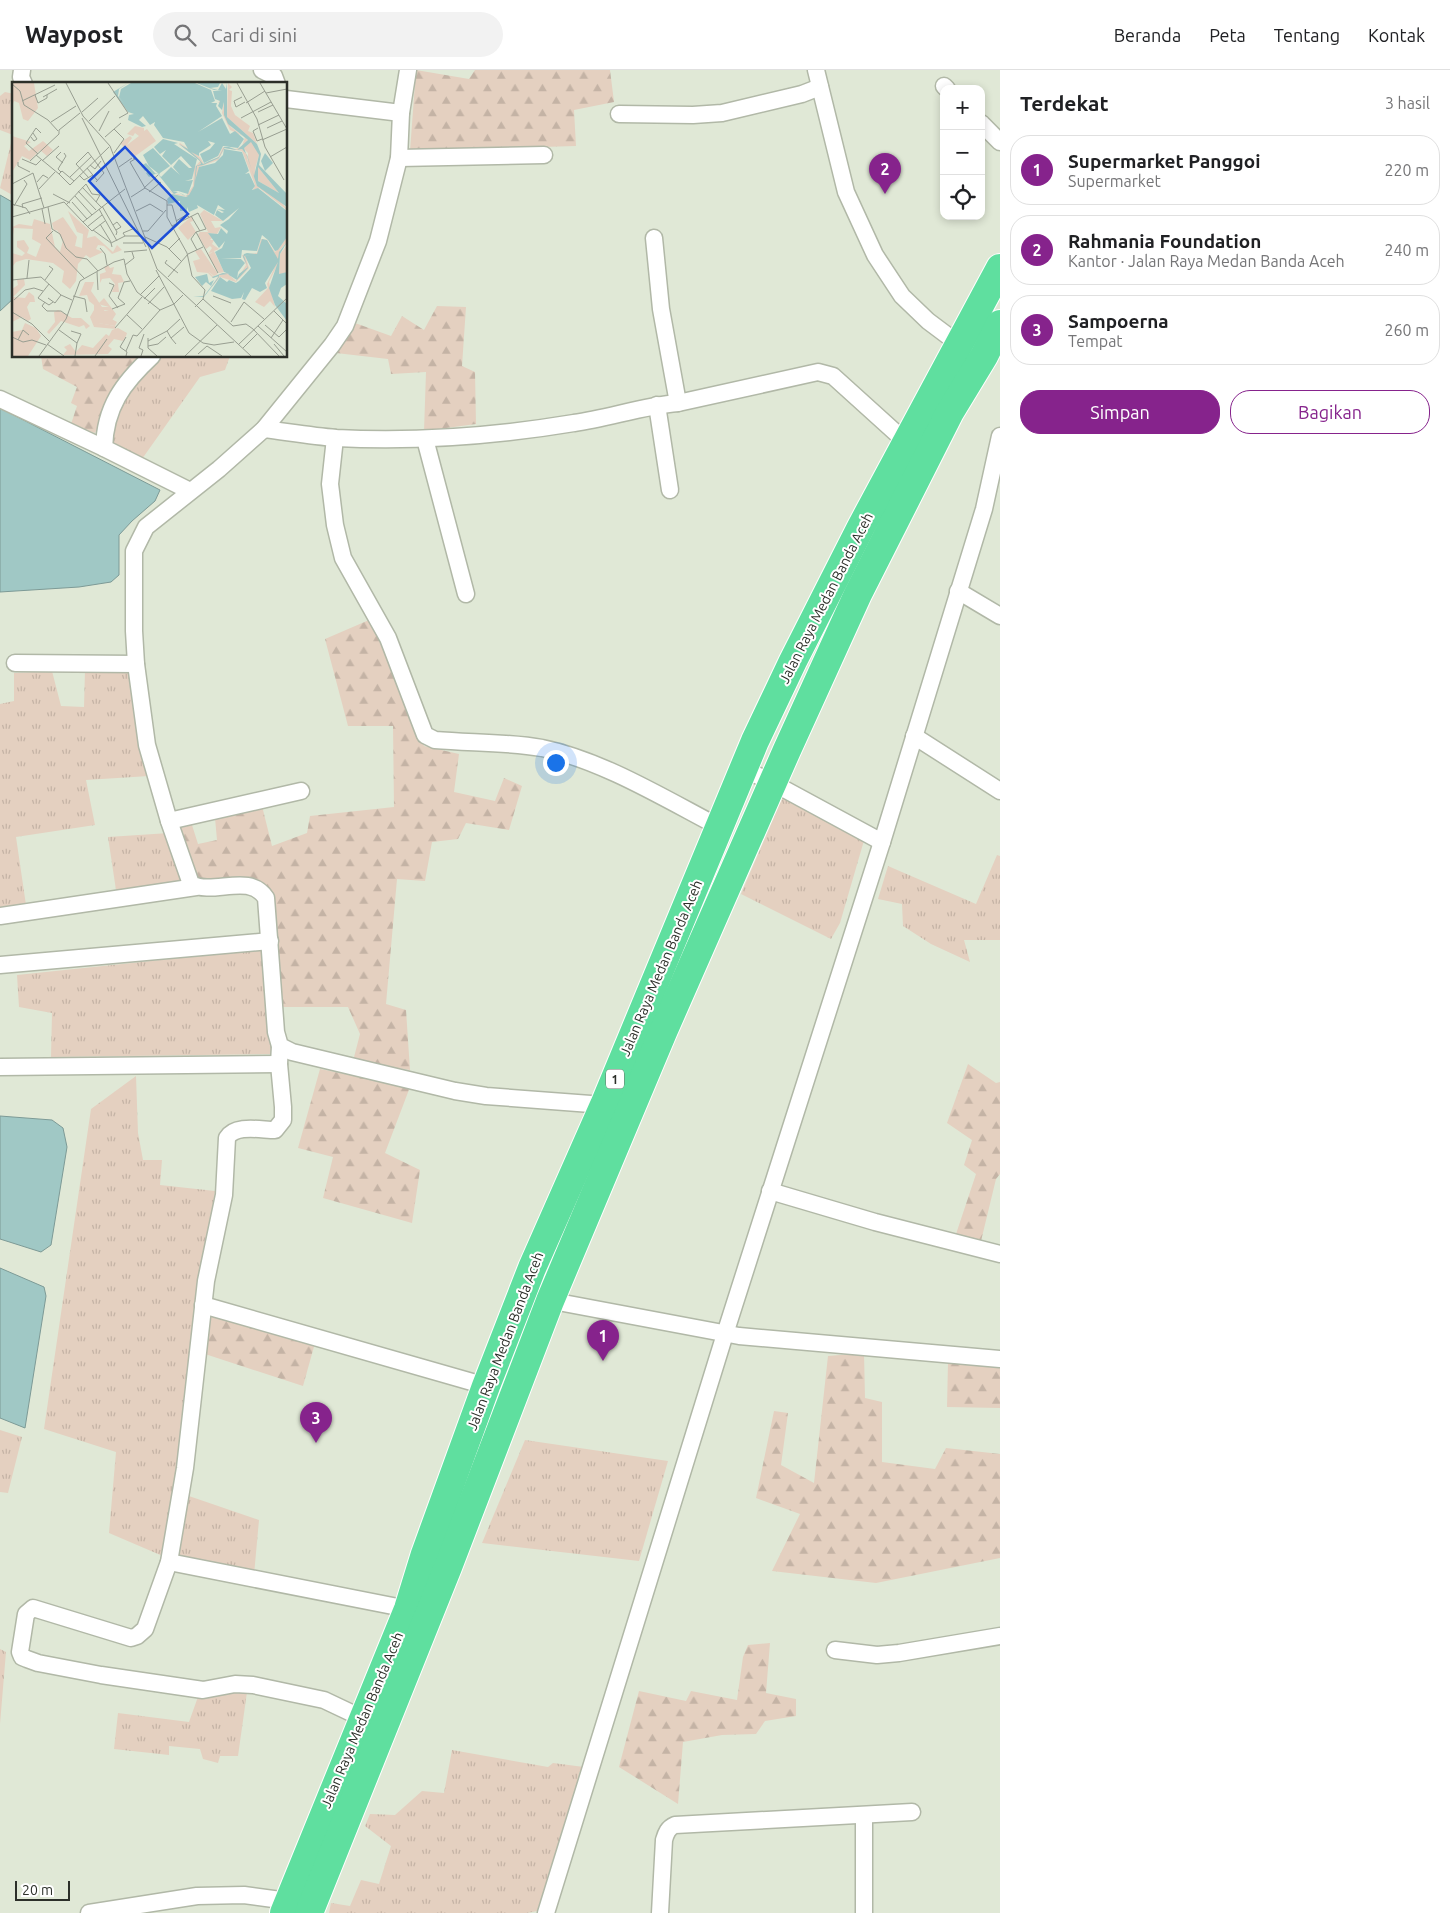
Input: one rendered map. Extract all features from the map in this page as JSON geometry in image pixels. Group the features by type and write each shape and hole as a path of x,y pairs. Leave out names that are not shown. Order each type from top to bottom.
{"highway":[{"name":"Jalan Raya Medan Banda Aceh","path":"294,1909 362,1718 408,1609 425,1554 522,1293 604,1105 744,769 793,661 906,442 1000,268"},
{"name":"Jalan Raya Medan Banda Aceh","path":"294,1909 448,1567 550,1301 659,1040 773,783 858,594 950,412 984,356 1000,324"}],"street":[{"path":"22,70 21,77 23,82"},
{"path":"262,70 274,76 276,82"},
{"path":"196,887 191,884 169,821 147,745 136,664 133,595 134,551 146,528 264,429 332,346 344,326 378,241 399,158 402,113 408,70"},
{"path":"816,70 846,192 874,255 902,296 928,321 960,345"},
{"path":"620,114 694,115 722,113 802,94 820,87"},
{"path":"288,99 402,113"},
{"path":"985,127 1000,142"},
{"path":"399,158 544,154"},
{"path":"654,238 661,309 678,403"},
{"path":"104,448 105,428 117,395 150,358"},
{"path":"264,429 335,438 425,439 527,430 576,423 825,372 833,376 906,442"},
{"path":"0,399 190,491"},
{"path":"658,405 670,490"},
{"path":"546,1913 725,1334 882,842 984,509 1000,436"},
{"path":"335,438 330,484 335,525 343,558 388,638 425,734 435,740 541,748 560,752 625,778 720,828"},
{"path":"425,439 466,594"},
{"path":"958,591 1000,616"},
{"path":"15,663 136,664"},
{"path":"914,736 1000,791"},
{"path":"744,769 882,842"},
{"path":"169,821 302,791"},
{"path":"0,916 196,887 250,885 259,890 266,898 267,903 276,1032 280,1046 279,1064 283,1108 283,1120 275,1130 238,1129 227,1138 224,1195 206,1281 185,1468 169,1562 145,1629 138,1636 131,1638 33,1608 26,1614 20,1652 22,1657 38,1663 101,1675 203,1690 235,1684 253,1685 324,1700 362,1718"},
{"path":"0,965 270,941"},
{"path":"280,1046 292,1052 455,1091 486,1096 604,1105"},
{"path":"0,1067 279,1064"},
{"path":"770,1191 875,1222 1000,1254"},
{"path":"522,1293 550,1301 725,1334 1000,1359"},
{"path":"203,1305 486,1386"},
{"path":"169,1562 408,1609"},
{"path":"835,1650 877,1655 1000,1636"},
{"path":"660,1913 664,1840 670,1827 675,1825 912,1812"},
{"path":"864,1816 864,1913"},
{"path":"89,1913 197,1896 244,1895 294,1909"}],"green space":[{"path":"416,70 469,79 475,70 610,70 614,102 574,110 576,146 410,151"},
{"path":"5,92 12,94 12,135 0,130 0,96"},
{"path":"12,139 12,195 0,188"},
{"path":"437,306 466,307 462,366 475,372 476,424 424,431 426,372 391,374 388,359 336,353 355,323 391,336 402,316 424,330"},
{"path":"41,358 141,358 109,399 95,433 71,424 77,406 71,403 77,387 43,369"},
{"path":"160,358 229,358 225,370 200,377 142,459 109,445 115,419 133,386"},
{"path":"376,617 424,746 459,754 454,792 495,801 504,778 522,786 509,830 466,823 458,839 432,842 425,881 397,879 386,1004 406,1010 410,1070 353,1061 360,1034 348,1007 282,1007 279,966 262,882 197,881 176,829 192,825 198,844 217,840 215,818 262,806 272,846 307,833 310,816 394,807 393,726 348,726 325,639"},
{"path":"85,670 131,670 149,776 86,780 95,825 16,837 26,905 0,908 0,704 14,701 14,673 52,671 61,706 84,707"},
{"path":"784,794 865,837 840,923 831,939 741,894"},
{"path":"169,833 181,882 116,890 108,837"},
{"path":"997,855 1000,856 1000,940 964,940 970,962 931,944 903,926 902,904 878,899 888,866 976,904"},
{"path":"265,949 272,1054 51,1057 52,1013 19,1007 17,975"},
{"path":"968,1064 996,1083 1000,1082 1000,1174 996,1179 981,1241 956,1234 976,1174 964,1165 972,1140 947,1123"},
{"path":"320,1069 410,1087 385,1153 420,1170 412,1223 323,1198 333,1157 298,1148"},
{"path":"136,1076 138,1133 143,1160 162,1160 160,1185 215,1191 165,1557 109,1533 116,1452 44,1429 91,1109"},
{"path":"212,1314 315,1343 303,1386 202,1353"},
{"path":"864,1353 865,1398 882,1402 882,1462 935,1469 946,1448 1000,1454 1000,1558 876,1583 772,1571 800,1514 756,1498 774,1411 788,1413 781,1465 814,1483 828,1356"},
{"path":"948,1363 1000,1367 1000,1408 947,1407"},
{"path":"0,1430 22,1437 8,1493 0,1492"},
{"path":"525,1440 668,1461 639,1561 482,1543"},
{"path":"186,1495 259,1520 254,1575 175,1558"},
{"path":"770,1643 766,1693 796,1699 796,1716 765,1721 756,1734 722,1735 683,1742 678,1804 619,1767 639,1691 686,1701 691,1691 737,1700 743,1657 748,1645"},
{"path":"0,1649 6,1652 0,1724"},
{"path":"247,1692 238,1756 220,1756 218,1763 203,1759 200,1749 169,1746 169,1755 114,1749 118,1713 189,1722 199,1694"},
{"path":"452,1750 548,1767 553,1763 584,1767 579,1773 576,1799 537,1911 527,1913 329,1913 331,1903 350,1906 361,1880 379,1884 391,1846 365,1826 370,1814 395,1815 422,1791 444,1793"}],"water":[{"path":"0,195 12,202 12,300 0,311"},
{"path":"0,408 160,490 155,501 119,535 119,575 111,582 79,587 0,592"},
{"path":"0,1116 52,1120 63,1128 67,1147 51,1245 41,1252 0,1239"},
{"path":"0,1268 44,1287 46,1296 25,1428 0,1418"}],"place":[{"name":"Rahmania Foundation","path":"885,194"},
{"name":"Supermarket Panggoi","path":"603,1361"},
{"name":"Sampoerna","path":"316,1443"}]}
